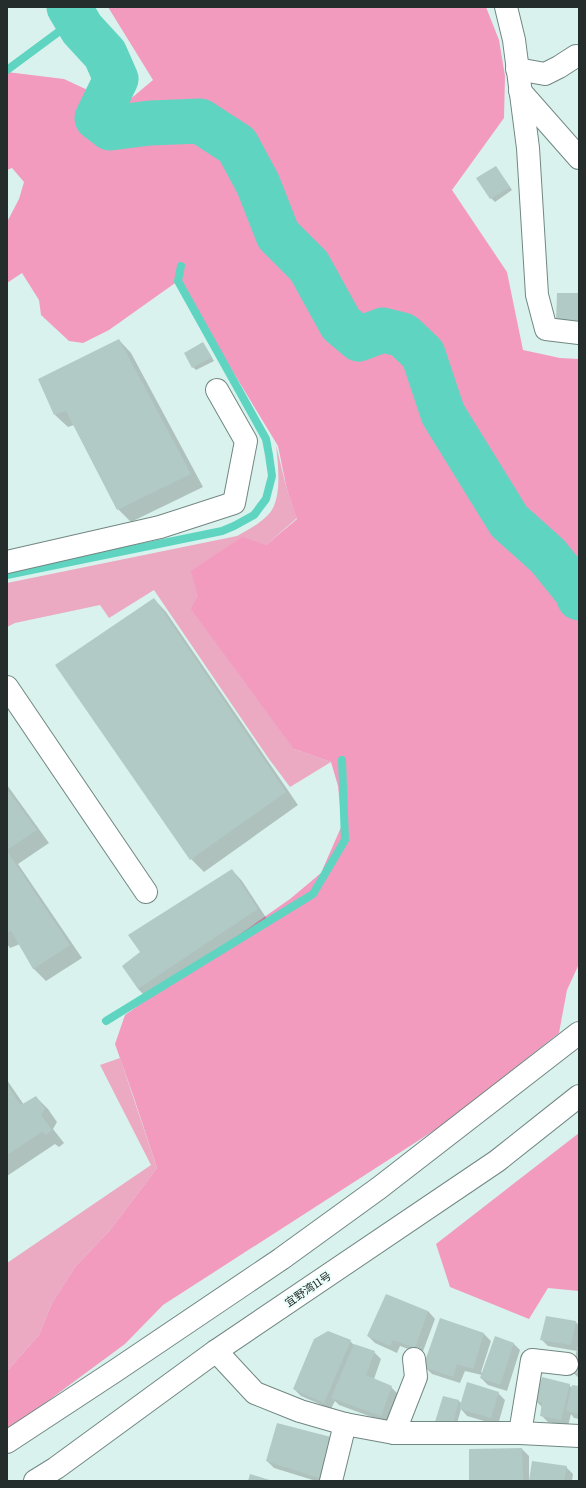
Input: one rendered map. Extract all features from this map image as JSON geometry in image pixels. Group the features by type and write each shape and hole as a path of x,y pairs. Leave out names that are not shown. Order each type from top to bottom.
{"street":[{"path":"506,7 514,40 528,148 537,295 546,330 579,333"},
{"path":"517,69 545,74 576,56"},
{"path":"520,91 579,158"},
{"path":"7,562 160,527 234,503 246,441 217,390"},
{"path":"7,687 146,892"},
{"path":"7,1442 115,1372 281,1259 380,1188 579,1033"},
{"name":"宜野湾11号","path":"35,1481 56,1468 216,1351 497,1162 579,1096"},
{"path":"216,1351 254,1393 300,1411 345,1424 394,1433 520,1433 579,1436"},
{"path":"394,1433 416,1376 414,1359"},
{"path":"520,1433 532,1360 566,1364"},
{"path":"331,1481 345,1424"}],"shaded area":[{"path":"108,7 486,7 499,40 505,76 504,118 452,190 507,272 523,350 560,358 579,359 579,964 567,990 559,1033 441,1126 163,1305 125,1344 7,1431 7,1371 39,1335 52,1303 75,1267 110,1230 157,1168 115,1044 125,1015 290,899 321,873 342,825 338,786 331,762 294,749 191,609 198,596 191,571 242,537 266,545 297,519 287,490 278,446 178,281 109,330 83,343 69,341 41,315 39,300 22,273 7,283 7,222 19,199 24,182 12,168 7,170 7,72 64,79 122,106 153,80"},
{"path":"276,445 287,490 297,518 266,545 294,749 331,762 290,787 269,759 154,590 109,618 100,605 15,623 7,627 7,583 237,536 257,524 268,515 276,500 278,491 278,462"},
{"path":"120,1058 157,1168 110,1230 75,1267 52,1303 39,1335 7,1371 7,1263 151,1165 100,1065"},
{"path":"579,1133 579,1291 548,1288 529,1319 450,1287 436,1244"}],"building":[{"path":"496,166 510,187 490,199 476,178"},
{"path":"557,293 579,293 579,323 556,322"},
{"path":"119,339 191,474 117,510 66,411 54,415 38,379"},
{"path":"203,342 212,357 192,368 184,353"},
{"path":"154,598 286,792 190,860 55,665"},
{"path":"7,789 37,830 7,850"},
{"path":"7,851 70,945 33,969 11,931 7,932"},
{"path":"232,869 258,909 138,989 122,966 140,952 128,935"},
{"path":"7,1085 21,1105 36,1096 45,1109 41,1115 52,1130 46,1135 42,1132 7,1155"},
{"path":"386,1294 428,1311 415,1348 393,1340 390,1346 367,1336"},
{"path":"546,1316 576,1321 571,1345 540,1340"},
{"path":"440,1318 484,1333 473,1369 457,1364 453,1377 423,1367"},
{"path":"328,1331 351,1340 324,1403 293,1389 314,1339"},
{"path":"495,1336 514,1343 500,1385 480,1378"},
{"path":"354,1344 375,1351 366,1375 392,1386 381,1416 331,1398"},
{"path":"578,1346 579,1347 579,1374 571,1372"},
{"path":"542,1377 570,1384 561,1420 540,1416 542,1403 535,1401"},
{"path":"467,1382 499,1392 491,1418 459,1409"},
{"path":"572,1385 579,1386 579,1414 566,1411"},
{"path":"443,1396 459,1400 452,1428 434,1425"},
{"path":"277,1423 331,1437 319,1478 266,1461"},
{"path":"522,1448 523,1481 469,1481 469,1449"},
{"path":"532,1461 567,1466 564,1481 529,1481"},
{"path":"250,1474 273,1481 248,1481"}],"waterway":[{"path":"69,7 82,29 105,54 116,79 97,118 110,128 150,123 200,121 237,145 258,184 278,235 309,266 341,324 359,339 383,330 403,335 423,354 443,414 509,521 548,556 577,592 579,598"},
{"path":"7,70 76,19"},
{"path":"7,575 222,531 254,515 266,499 272,476 266,439 178,281 181,266"},
{"path":"106,1021 313,894 345,840 342,760"}]}
